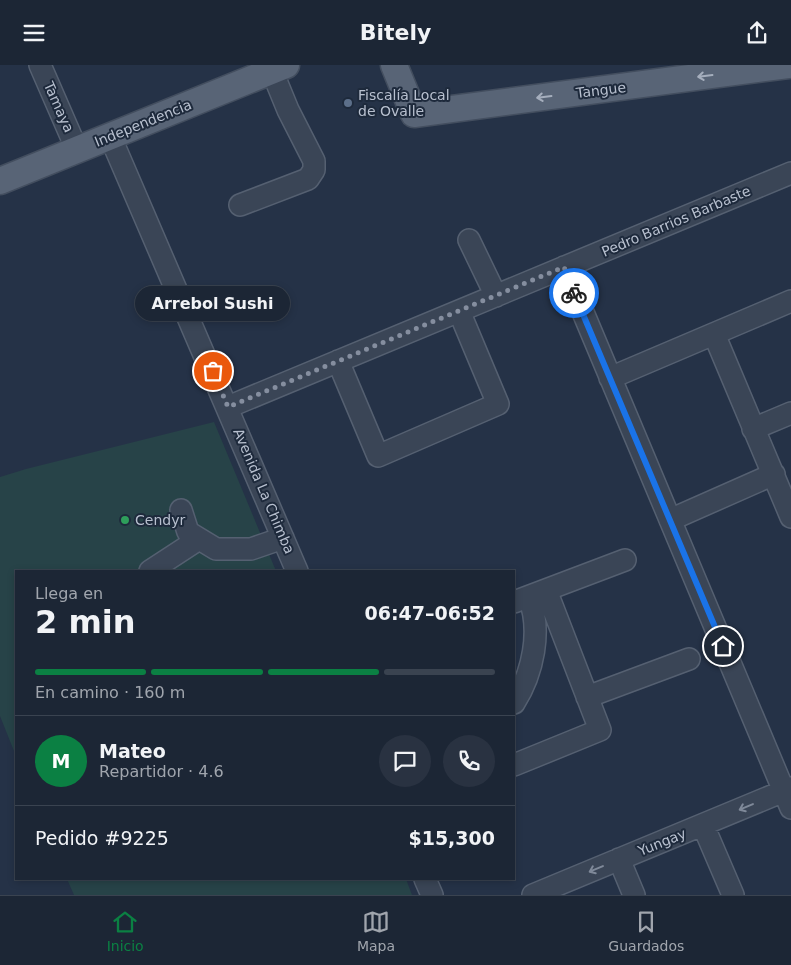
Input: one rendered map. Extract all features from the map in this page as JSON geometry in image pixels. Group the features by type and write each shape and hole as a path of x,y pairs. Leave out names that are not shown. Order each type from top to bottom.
{"main road":[{"name":"Tangue","path":"394,65 414,114 754,67 788,65"},
{"name":"Independencia","path":"0,181 279,68"}],"street":[{"name":"Tamaya","path":"40,65 77,150"},
{"path":"240,205 308,179 314,170 312,157 288,110 279,68"},
{"name":"Avenida La Chimba","path":"110,136 297,570"},
{"name":"Pedro Barrios Barbaste","path":"228,407 791,173"},
{"path":"469,241 496,296"},
{"path":"564,267 670,520 789,795"},
{"path":"610,378 791,301"},
{"path":"338,361 378,456 498,404 459,311"},
{"path":"714,334 791,517"},
{"path":"754,429 791,413"},
{"path":"670,520 774,475"},
{"path":"181,509 188,532 216,549 251,549 283,538"},
{"path":"152,570 199,539"},
{"path":"530,596 625,560"},
{"path":"515,765 600,730 587,697 530,596"},
{"path":"515,701 525,686 533,654 534,610 530,596"},
{"path":"587,697 689,659"},
{"name":"Yungay","path":"537,894 703,825 789,795"},
{"path":"703,825 734,895"},
{"path":"619,859 634,895"},
{"path":"424,880 432,895"}],"green space":[{"path":"214,422 276,570 15,570 15,754 0,716 0,477"},
{"path":"67,880 406,880 412,895 74,895"}],"way so far":[{"path":"213,371 228,407 564,267 574,293"}],"place":[{"name":"Fiscalía Local de Ovalle","path":"348,103"},
{"name":"Arrebol Sushi","path":"213,371"},
{"name":"Cendyr","path":"125,520"}],"route":[{"path":"574,293 723,646"}]}
